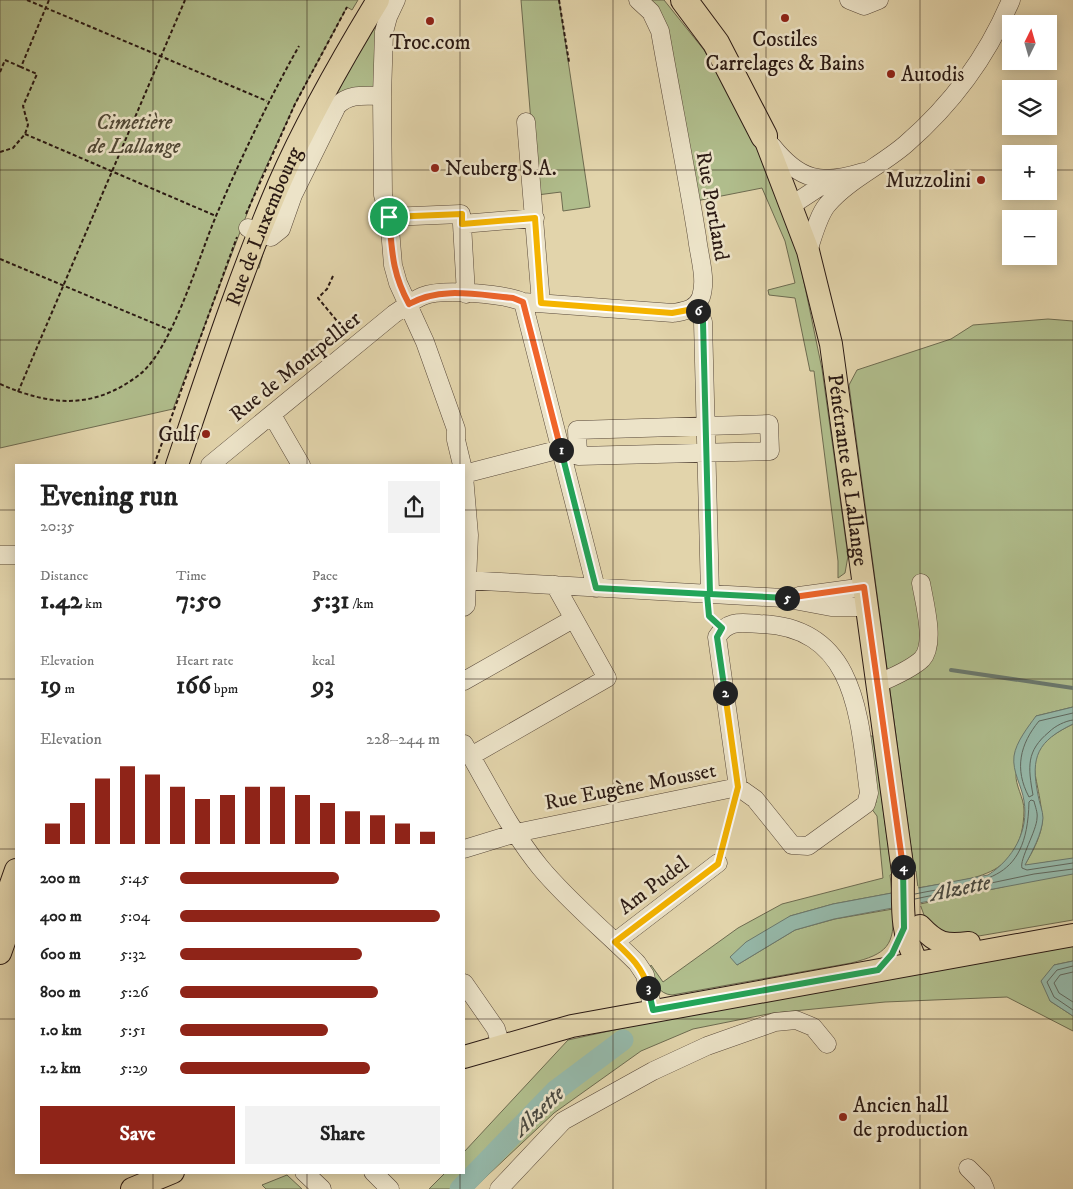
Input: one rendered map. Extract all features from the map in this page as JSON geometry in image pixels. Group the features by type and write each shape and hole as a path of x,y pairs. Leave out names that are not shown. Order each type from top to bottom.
{"highway":[{"path":"674,0 742,93"},
{"path":"684,0 716,43 764,136"}],"main road":[{"name":"Rue de Luxembourg","path":"254,230 318,105 391,1"},
{"name":"Rue de Luxembourg","path":"165,464 222,333 272,171 320,74 360,6"},
{"path":"318,105 327,76 349,37 360,6"},
{"name":"Pénétrante de Lallange","path":"764,136 808,251 831,344 903,872 912,927 921,945 918,962"},
{"path":"0,915 15,873"},
{"path":"0,954 15,911"},
{"path":"878,970 912,927 932,939 950,946 986,941 1035,942"},
{"path":"465,1057 572,1026 1073,935"},
{"path":"144,1181 167,1174"}],"street":[{"name":"Rue Portland","path":"638,0 651,12 660,31 691,202 703,282 701,298 696,305"},
{"path":"848,0 864,6 879,0"},
{"path":"792,205 812,208 826,205 868,170 905,146 938,113 974,70 999,28 1011,0"},
{"path":"391,1 384,32 382,96 383,195 389,217 393,265 398,283 409,304 456,429 456,440 462,464"},
{"path":"254,230 271,237 281,229 293,195 337,106 344,99 353,96 382,96"},
{"path":"526,122 541,303"},
{"path":"764,136 786,164 797,172 830,180"},
{"path":"792,205 830,180 868,170"},
{"path":"808,251 826,205"},
{"path":"389,217 462,214 466,294"},
{"path":"462,224 535,218"},
{"name":"Rue de Montpellier","path":"211,464 357,345 409,304 425,295 442,292 513,298 523,302 672,313 688,310 696,305"},
{"path":"523,302 596,588"},
{"path":"696,305 703,322 709,594"},
{"path":"272,415 300,464"},
{"path":"769,424 770,451 578,456 577,430 706,426 769,424"},
{"path":"465,475 561,449"},
{"path":"465,487 469,535 465,606"},
{"path":"0,555 15,556"},
{"path":"466,580 783,598 866,597"},
{"path":"783,598 831,608 850,616 859,626 878,684 917,662 927,650 929,635 921,582"},
{"path":"555,585 607,678 467,750 516,833 540,866 637,963 645,975 653,1010"},
{"path":"831,608 866,597"},
{"path":"465,680 573,619"},
{"name":"Rue Eugène Mousset","path":"465,849 516,833 738,787 755,799 792,845 799,847 808,846 866,804 869,793 857,708 851,685 838,662 817,642 793,629 766,624 737,623 722,628"},
{"path":"722,628 717,637 738,787"},
{"name":"Am Pudel","path":"615,942 718,864"},
{"path":"465,985 496,1029 501,1046"},
{"path":"499,1189 563,1121 653,1071 706,1046 775,1022 796,1020 813,1027 827,1044"},
{"path":"968,1168 982,1182 985,1189"},
{"path":"306,1174 322,1189"},
{"path":"375,1174 390,1189"}],"path":[{"path":"27,0 267,101"},
{"path":"21,67 49,0"},
{"path":"18,392 186,0"},
{"path":"559,0 569,62"},
{"path":"0,384 18,392 50,401 82,401 113,392 140,374 161,350 216,216 267,101 299,46"},
{"path":"0,72 5,60 37,74 23,106 28,125 25,134 13,148 0,152"},
{"path":"25,134 216,216"},
{"path":"0,259 170,330"},
{"path":"333,276 328,289 318,298 357,345"},
{"path":"165,464 174,410"},
{"path":"709,594 709,616 722,628"},
{"path":"718,864 738,787"}],"green space":[{"name":"Cimetière de Lallange","path":"0,0 358,0 352,10 347,7 295,104 259,182 173,409 0,448"},
{"path":"378,0 382,93 342,92 335,94 264,250 259,268 245,271"},
{"path":"521,0 559,0 590,207 563,211 561,192 537,195"},
{"path":"644,0 664,0 704,50 745,119 794,234 822,369 848,556 845,573 838,578 838,561 814,371 810,371 795,298 769,295 768,290 795,283 785,241 762,188 691,202"},
{"path":"1048,319 1073,321 1073,707 1036,716 1021,753 1016,774 1024,805 1021,833 1014,850 1004,863 975,877 918,888 916,871 914,870 849,385 857,370 951,339 973,325"},
{"path":"1073,724 1073,920 961,939 928,926 920,904 1003,887 1048,862 1024,866 1037,842 1042,822 1035,762 1037,752 1044,743"},
{"path":"867,736 873,736 892,874 890,875 892,893 833,904 790,916 737,965 795,930 835,919 893,909 892,932 886,946 881,952 873,956 851,963 672,995 660,990 649,971 651,965 663,982 738,928 782,904 883,878 877,816 871,808 876,803"},
{"path":"1073,945 1073,961 1054,965 1050,1001 1073,1016 1073,1031 1007,997 885,1002 773,1013 693,1029 641,1051 554,1113 473,1189 429,1189 444,1174 465,1174 465,1151 568,1040 655,1021"},
{"path":"287,1175 302,1189 266,1189 262,1185"}],"water":[{"path":"1073,707 1073,724 1061,730 1044,744 1036,760 1036,781 1043,818 1039,836 1025,865 1073,858 1073,874 834,919 795,930 737,965 730,957 746,942 790,916 833,904 988,875 1005,861 1012,852 1024,823 1024,801 1014,762 1015,751 1020,740 1036,716"},
{"path":"1073,961 1073,1016 1050,1001 1041,981 1054,965"}],"pier":[{"path":"918,886 921,906 893,911 892,891"}],"waterway":[{"path":"951,670 1073,688"},
{"name":"Alzette","path":"460,1189 555,1091 623,1040"}],"place":[{"name":"Costiles Carrelages & Bains","path":"785,18"},
{"name":"Troc.com","path":"430,21"},
{"name":"Autodis","path":"891,74"},
{"name":"Neuberg S.A.","path":"435,168"},
{"name":"Muzzolini","path":"981,180"},
{"name":"Gulf","path":"206,434"},
{"name":"Ancien hall de production","path":"843,1117"}],"route":[{"path":"462,214 462,224 535,218 541,303 672,313 688,310 696,305 703,322 710,594 783,598 864,587 903,872 904,928 892,954 878,970 653,1010 645,975 637,963 615,942 718,864 738,787 717,637 722,628 709,616 707,594 596,588 523,302 513,298 442,292 425,295 409,304 398,283 393,265 389,217 462,214"}]}
